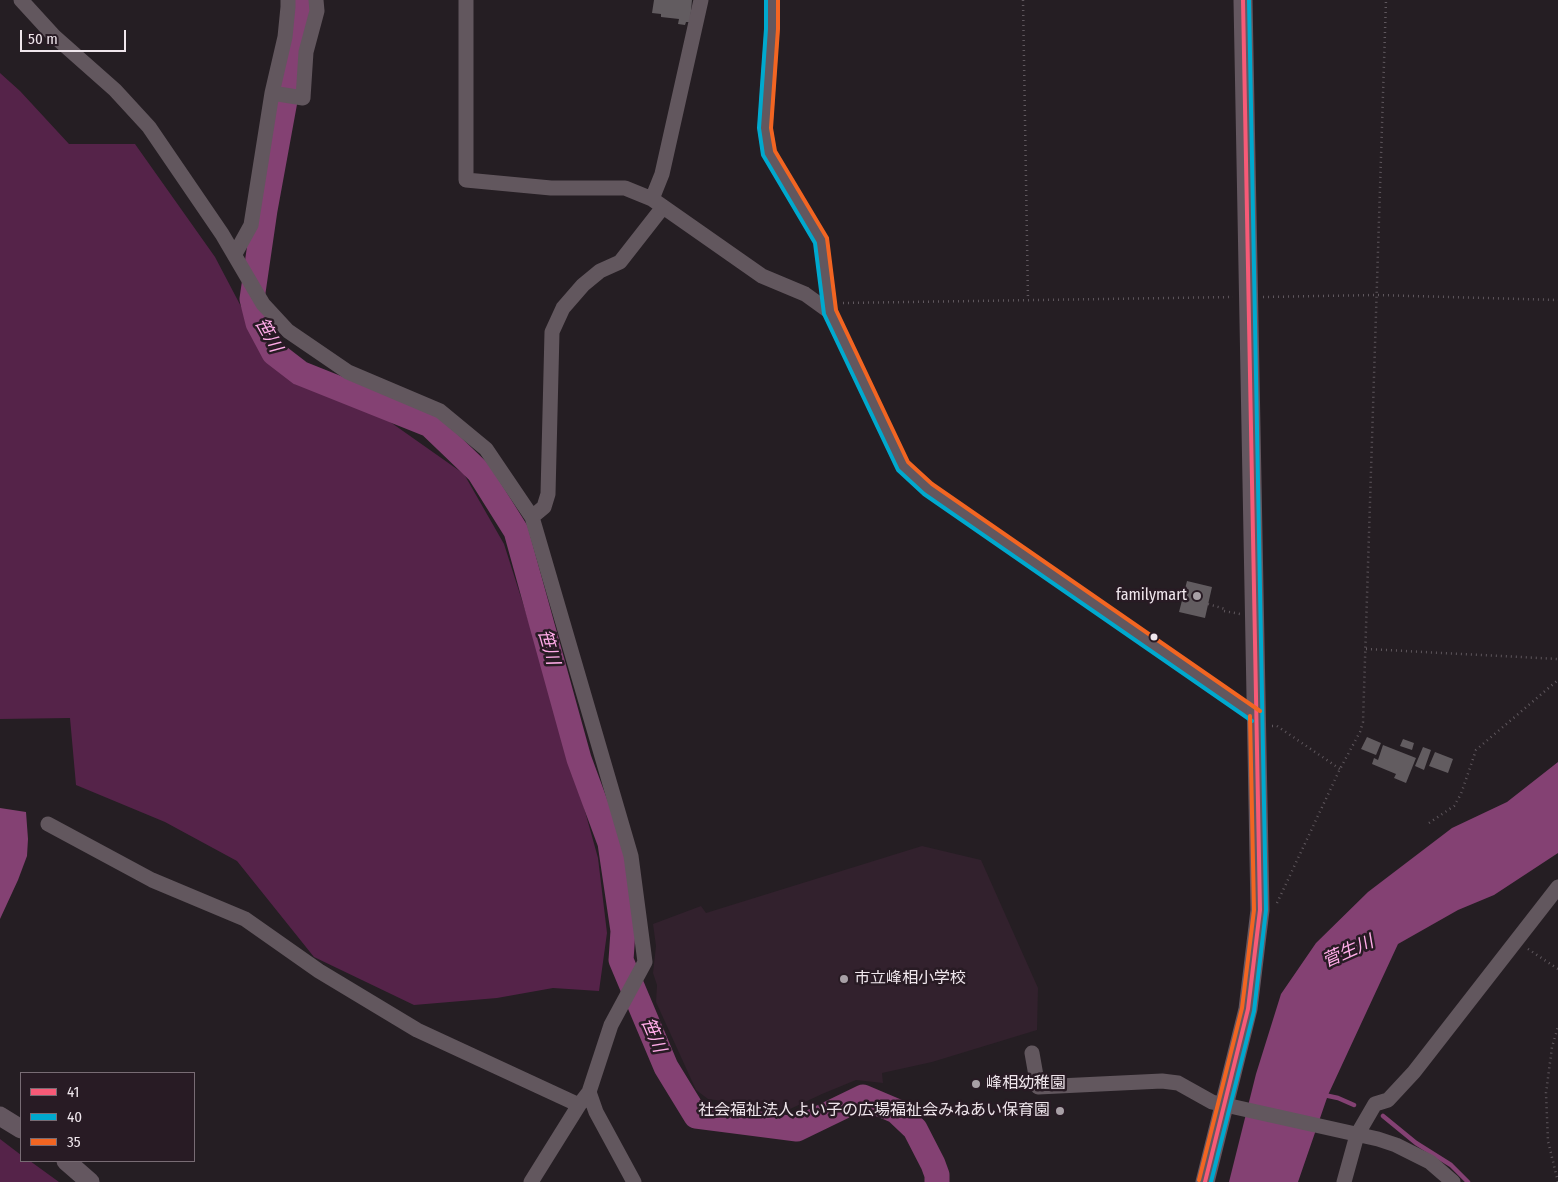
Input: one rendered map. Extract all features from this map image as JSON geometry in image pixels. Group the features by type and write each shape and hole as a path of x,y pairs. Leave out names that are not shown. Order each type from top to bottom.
{"main road":[{"path":"1205,1182 1233,1107 1248,1009 1260,910 1243,0"},
{"path":"0,1116 20,1128"},
{"path":"67,1162 90,1182"}],"street":[{"path":"21,0 54,36 115,90 149,127 235,254 263,304 288,331 348,372 440,411 486,449 532,517 631,856 645,962 611,1025 590,1092 579,1105 531,1182"},
{"path":"235,254 251,225 272,93 285,37 288,0"},
{"path":"272,93 303,98 306,52 317,11 316,0"},
{"path":"466,0 466,180 552,188 625,188 658,203 762,276 805,294 830,308"},
{"path":"532,517 544,507 548,494 552,332 563,308 583,285 600,271 620,262 658,203 662,174 701,0"},
{"path":"772,0 772,29 765,128 769,154 821,241 830,308 903,466 928,489 1256,721"},
{"path":"48,824 152,880 246,919 319,971 417,1030 579,1105"},
{"path":"1344,1182 1352,1134 1375,1104 1388,1100 1414,1072 1558,887"},
{"path":"1032,1053 1038,1087 1162,1081 1178,1083 1212,1102 1396,1145 1430,1162 1453,1182"},
{"path":"590,1092 596,1112 634,1182"}],"path":[{"path":"1023,0 1028,300"},
{"path":"1273,911 1340,769 1360,732 1363,722 1386,0"},
{"path":"830,308 1028,300 1248,297 1376,296 1558,300"},
{"path":"1208,604 1225,608 1224,611 1244,615"},
{"path":"1366,649 1558,659"},
{"path":"1429,823 1454,806 1461,794 1476,750 1558,680"},
{"path":"1256,721 1277,726 1340,769"},
{"path":"1515,942 1558,968"},
{"path":"1558,1027 1552,1047 1546,1093 1548,1141 1558,1182"}],"shaded area":[{"path":"0,73 20,91 69,144 135,144 215,257 256,335 306,384 376,412 464,474 504,544 556,707 598,858 607,933 599,991 553,988 497,998 414,1005 314,957 237,861 165,822 76,785 70,718 0,719"},
{"name":"市立峰相小学校","path":"922,846 981,860 1038,988 1037,1030 932,1062 882,1073 883,1083 856,1080 788,1110 708,1099 696,1090 656,1002 657,985 653,973 656,946 653,924 701,906 706,913"},
{"path":"0,1139 20,1154 20,1162 31,1162 59,1182 0,1182"}],"water":[{"name":"菅生川","path":"1558,762 1558,853 1494,895 1458,910 1398,944 1328,1095 1298,1182 1229,1182 1256,1074 1281,994 1316,943 1368,892 1452,828 1507,802"},
{"path":"0,808 26,812 28,839 27,856 0,919"}],"building":[{"path":"654,0 692,0 690,22 686,22 685,25 678,24 679,19 661,17 661,14 652,13"},
{"name":"familymart","path":"1187,581 1212,587 1205,618 1179,612"},
{"path":"1367,737 1381,743 1376,755 1361,749"},
{"path":"1403,739 1414,743 1412,750 1400,746"},
{"path":"1383,745 1416,758 1406,783 1394,778 1396,774 1372,764 1374,758 1378,760"},
{"path":"1423,747 1431,750 1424,770 1415,766"},
{"path":"1435,752 1453,759 1448,773 1429,766"}],"waterway":[{"name":"笹川","path":"297,0 299,24 265,210 252,299 258,323 274,353 300,373 430,425 479,472 516,531 579,759 610,843 623,931 621,960 666,1067 696,1116 797,1129 863,1097 896,1111 915,1129 933,1164 937,1175 937,1182"},
{"path":"1324,1095 1338,1098 1354,1105"},
{"path":"1383,1116 1416,1143 1451,1165 1468,1182"}],"transit line":[{"name":"40","path":"766,0 766,29 759,128 763,155 815,243 824,314 898,470 924,494 1252,721"},
{"name":"35","path":"778,0 778,29 771,128 775,151 827,238 836,310 908,462 932,484 1260,711"},
{"name":"41","path":"1205,1182 1248,1009 1260,910 1243,0"},
{"name":"40","path":"1211,1182 1254,1011 1266,910 1249,0"},
{"name":"35","path":"1199,1180 1242,1008 1254,910 1250,716"}],"place":[{"name":"familymart","path":"1197,596"},
{"name":"市立峰相小学校","path":"844,979"},
{"name":"峰相幼稚園","path":"976,1084"},
{"name":"社会福祉法人よい子の広場福祉会みねあい保育園","path":"1060,1111"}]}
